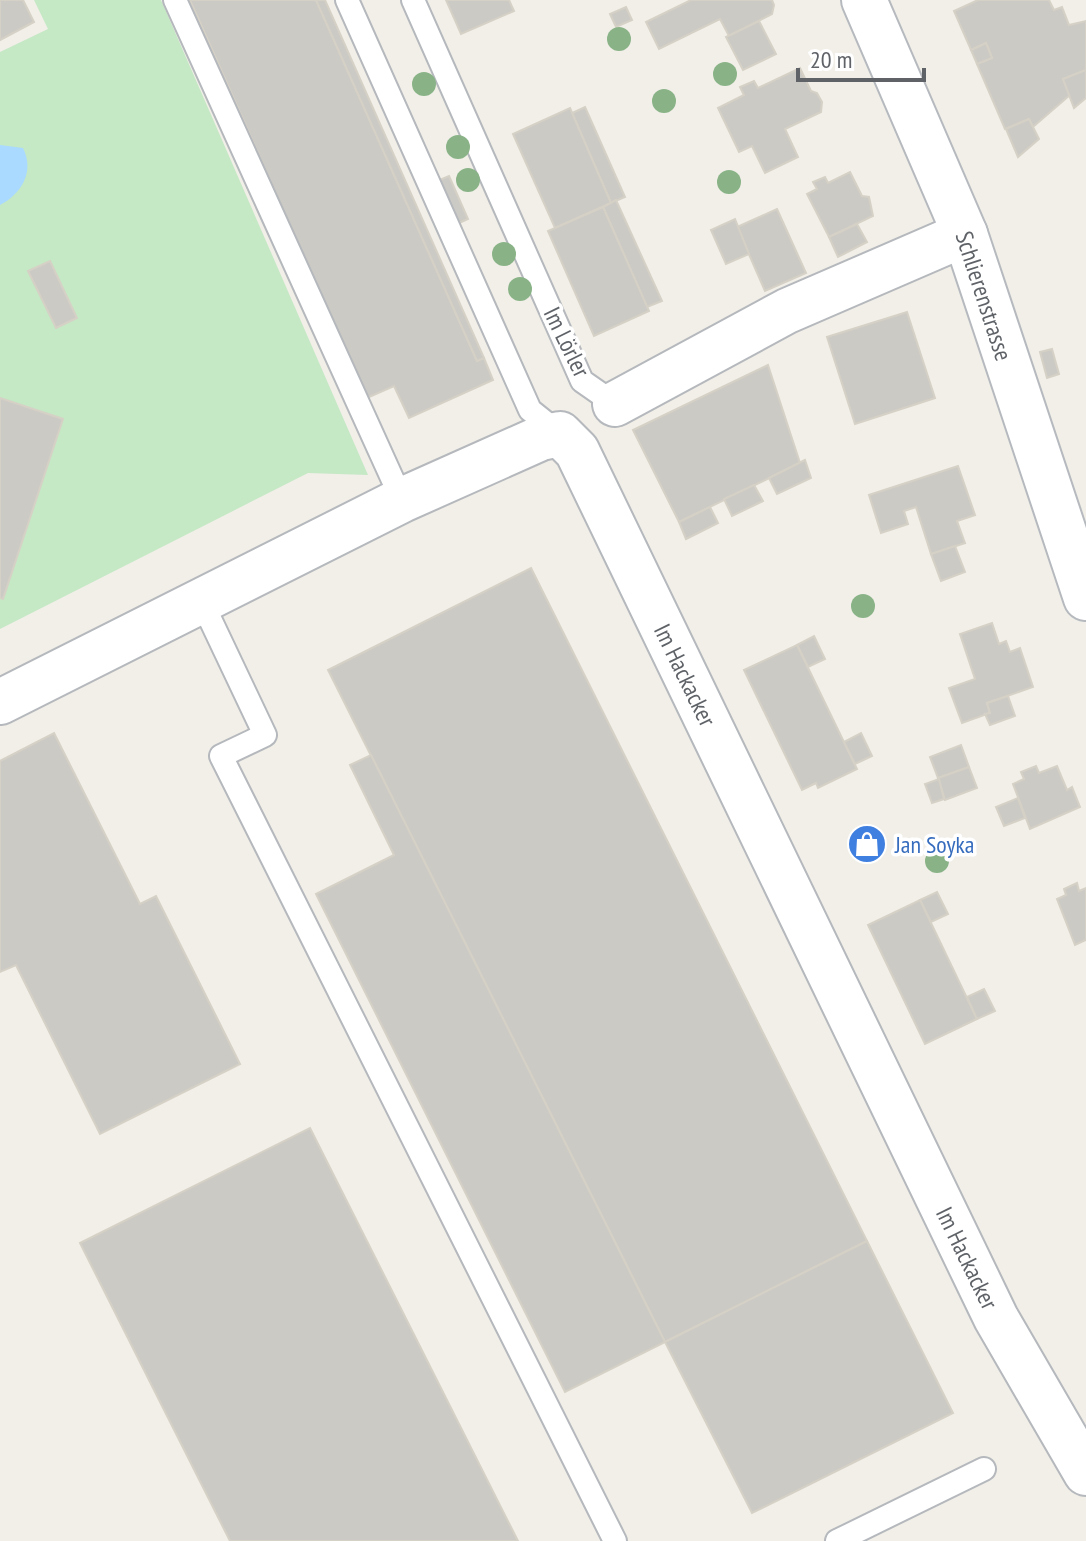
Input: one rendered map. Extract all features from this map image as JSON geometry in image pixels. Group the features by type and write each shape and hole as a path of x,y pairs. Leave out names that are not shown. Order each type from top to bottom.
{"street":[{"name":"Schlierenstrasse","path":"864,0 965,234 1086,598"},
{"name":"Im Lörler","path":"615,404 787,311 965,234"},
{"path":"0,702 402,500 541,438 560,434"},
{"name":"Im Hackacker","path":"560,434 577,451 996,1318 1086,1473"}],"lane":[{"path":"175,0 402,500"},
{"path":"347,0 530,410 560,434"},
{"name":"Im Lörler","path":"413,0 582,381 615,404"},
{"path":"201,600 265,735 221,756 615,1541"},
{"path":"837,1541 984,1469"}],"green space":[{"path":"34,0 161,0 368,475 308,473 0,629 0,52 48,29"}],"water":[{"path":"0,145 23,148 27,174 14,195 0,205"}],"building":[{"path":"0,0 23,0 34,22 0,40"},
{"path":"190,0 316,0 477,361 484,358 493,380 409,418 394,386 367,398"},
{"path":"316,0 325,0 484,358 477,361"},
{"path":"446,0 509,0 514,11 461,34"},
{"path":"691,0 772,0 774,5 772,14 729,36 720,19 659,49 646,22"},
{"path":"978,0 1049,0 1054,10 1062,7 1069,25 1086,21 1086,70 1063,79 1070,95 1033,127 1029,119 1005,129 977,64 992,58 986,43 971,50 954,11"},
{"path":"626,7 632,20 616,27 610,14"},
{"path":"759,21 776,54 743,70 726,37"},
{"path":"986,43 992,58 977,64 971,50"},
{"path":"800,68 811,91 817,93 822,102 821,112 785,129 798,157 765,173 752,146 739,152 718,108 744,95 740,87 754,81 758,88"},
{"path":"1086,70 1086,98 1074,108 1063,79"},
{"path":"585,107 625,197 611,203 572,113"},
{"path":"570,108 611,203 555,228 513,134"},
{"path":"1029,119 1039,139 1018,157 1006,129"},
{"path":"850,172 862,196 869,197 873,216 829,237 807,194 817,189 813,182 825,177 828,183"},
{"path":"449,176 468,219 455,225 437,181"},
{"path":"616,200 662,301 647,307 603,207"},
{"path":"603,207 649,311 594,336 548,231"},
{"path":"777,209 806,273 765,291 737,227"},
{"path":"735,219 749,254 726,264 711,230"},
{"path":"857,224 867,242 838,257 829,237"},
{"path":"50,261 77,318 56,328 28,271"},
{"path":"907,312 935,398 855,424 827,337"},
{"path":"1052,349 1059,374 1047,378 1040,352"},
{"path":"768,365 800,463 679,522 633,430"},
{"path":"0,398 63,419 3,599 0,598"},
{"path":"805,460 811,478 777,494 769,478"},
{"path":"958,466 975,515 957,521 965,543 931,554 916,507 904,511 908,524 881,533 869,495"},
{"path":"754,485 763,501 732,516 724,499"},
{"path":"710,507 718,523 686,539 679,522"},
{"path":"955,546 965,572 941,581 931,554"},
{"path":"531,568 867,1241 665,1342 328,670"},
{"path":"992,623 999,644 1006,641 1010,652 1020,648 1033,687 987,703 990,713 962,723 949,688 975,679 960,634"},
{"path":"814,636 825,659 808,667 797,645"},
{"path":"797,645 857,769 818,788 816,783 802,790 744,670"},
{"path":"1008,696 1015,716 990,725 985,714 990,713 987,703"},
{"path":"54,733 140,904 156,896 240,1064 100,1134 16,965 0,972 0,761"},
{"path":"861,733 872,756 855,764 844,742"},
{"path":"961,745 969,767 938,778 930,757"},
{"path":"371,755 665,1342 565,1392 316,894 394,855 350,765"},
{"path":"1036,766 1039,773 1057,766 1067,790 1072,787 1080,807 1030,829 1013,784 1024,779 1021,772"},
{"path":"969,767 977,788 945,800 938,778"},
{"path":"939,779 944,799 932,803 925,784"},
{"path":"1018,798 1025,818 1004,826 996,807"},
{"path":"1077,883 1079,891 1086,888 1086,940 1075,945 1057,899 1066,895 1064,889"},
{"path":"937,892 948,914 931,922 920,900"},
{"path":"920,900 977,1019 925,1044 868,925"},
{"path":"984,989 995,1011 977,1019 967,997"},
{"path":"310,1128 518,1541 230,1541 80,1243"},
{"path":"867,1241 953,1413 752,1513 665,1342"}],"place":[{"name":"Jan Soyka","path":"867,844"}]}
